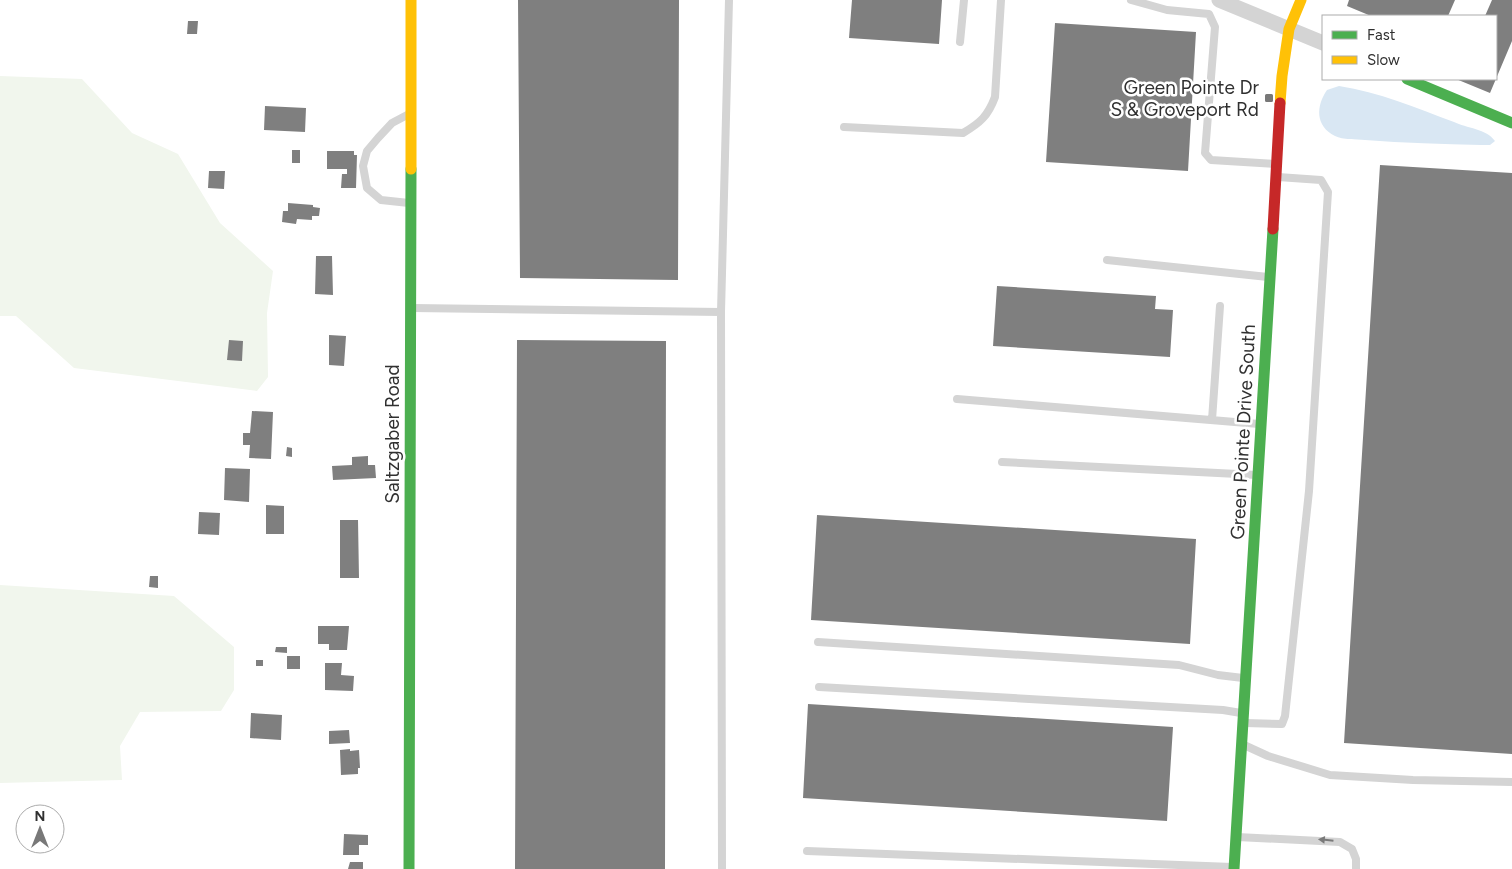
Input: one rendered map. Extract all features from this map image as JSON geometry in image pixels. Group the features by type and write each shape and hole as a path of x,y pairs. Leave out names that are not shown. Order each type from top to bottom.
{"street":[{"name":"Saltzgaber Road","path":"409,869 411,0"},
{"path":"1219,0 1322,43"},
{"name":"Green Pointe Drive South","path":"1234,868 1282,76 1290,29 1301,0"},
{"path":"1409,80 1512,123"}],"lane":[{"path":"722,869 721,312 729,0"},
{"path":"960,42 964,0"},
{"path":"844,127 963,133 979,123 990,110 995,97 1001,0"},
{"path":"1131,0 1167,10 1209,14"},
{"path":"1215,0 1209,14 1215,27 1206,153 1211,160 1277,164"},
{"path":"411,113 392,123 378,138 367,151 363,166 367,188 381,200 411,203"},
{"path":"819,687 1224,710 1243,718 1282,724 1285,716 1309,491 1328,192 1321,180 1276,176"},
{"path":"1107,260 1270,277"},
{"path":"1212,420 1220,306"},
{"path":"410,308 721,312"},
{"path":"956,399 1261,424"},
{"path":"1002,462 1258,475"},
{"path":"818,642 1179,665 1218,675 1245,678"},
{"path":"1241,744 1268,756 1330,774 1414,780 1512,782"},
{"path":"1236,836 1340,842 1352,849 1356,859 1356,869"},
{"path":"806,851 1234,868"}],"shaded area":[{"path":"0,76 82,79 132,133 178,154 220,223 273,271 267,313 268,377 257,391 74,368 16,316 0,316"},
{"path":"1339,86 1397,101 1482,131 1495,141 1490,145 1481,145 1394,142 1335,136 1324,127 1319,115 1319,109 1327,90"},
{"path":"0,585 174,596 234,647 234,690 221,711 140,712 120,746 122,780 0,783"}],"building":[{"path":"518,0 679,0 678,280 520,278"},
{"path":"852,0 942,0 939,44 849,38"},
{"path":"1349,0 1455,0 1448,15 1369,15 1347,6"},
{"path":"1492,0 1512,0 1512,41 1497,77 1497,15 1485,15"},
{"path":"188,21 198,21 197,34 187,34"},
{"path":"1055,23 1196,32 1188,171 1046,162"},
{"path":"1458,80 1496,80 1490,93"},
{"path":"265,106 306,108 305,132 264,130"},
{"path":"292,150 300,150 300,163 292,163"},
{"path":"327,151 354,151 354,155 357,155 356,188 341,188 342,174 347,174 347,169 327,169"},
{"path":"1380,165 1512,173 1512,754 1344,743"},
{"path":"209,171 225,171 224,189 208,188"},
{"path":"288,203 313,205 313,207 320,208 319,216 312,216 312,220 297,219 296,224 282,222 283,211 288,211"},
{"path":"316,256 332,256 333,295 315,294"},
{"path":"997,286 1156,296 1155,309 1173,310 1170,357 993,346"},
{"path":"329,335 346,336 344,366 329,365"},
{"path":"229,340 243,341 242,361 227,360"},
{"path":"517,340 666,341 665,869 515,869"},
{"path":"252,411 273,412 271,459 249,458 250,445 243,445 243,433 250,433"},
{"path":"287,447 292,448 292,457 286,456"},
{"path":"368,456 368,465 375,465 376,478 333,480 332,466 352,465 352,457"},
{"path":"225,468 250,469 249,502 224,500"},
{"path":"266,505 284,506 284,534 266,534"},
{"path":"199,512 220,513 219,535 198,534"},
{"path":"817,515 1196,539 1190,644 811,620"},
{"path":"340,520 358,520 359,578 340,578"},
{"path":"150,576 158,576 158,588 149,587"},
{"path":"318,626 349,626 347,650 329,650 329,644 318,644"},
{"path":"276,647 287,647 287,653 275,652"},
{"path":"287,656 300,656 300,669 287,669"},
{"path":"256,660 263,660 263,666 256,666"},
{"path":"325,663 342,663 341,675 354,676 353,691 325,690"},
{"path":"808,704 1173,727 1167,821 803,798"},
{"path":"251,713 282,715 281,740 250,738"},
{"path":"349,730 350,743 329,744 329,731"},
{"path":"350,749 350,751 359,750 360,768 358,768 358,774 341,775 340,750"},
{"path":"344,834 368,835 368,845 359,845 359,855 343,855"},
{"path":"350,862 363,862 363,869 348,869"}],"traffic: fast":[{"path":"1409,80 1512,123"},
{"path":"409,869 411,169"},
{"path":"1234,869 1273,229"}],"traffic: slow":[{"path":"411,0 411,169"},
{"path":"1280,103 1289,29 1301,0"}],"traffic: jam":[{"path":"1273,229 1280,103"}],"place":[{"name":"Green Pointe Dr S & Groveport Rd","path":"1269,98"}]}
